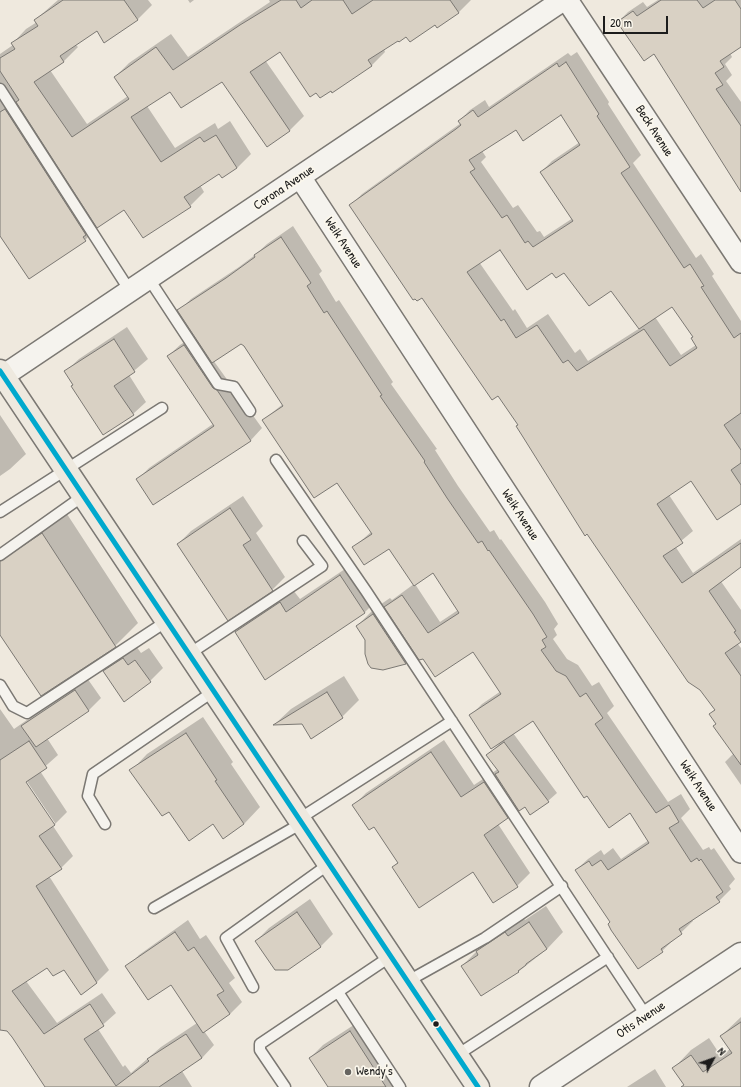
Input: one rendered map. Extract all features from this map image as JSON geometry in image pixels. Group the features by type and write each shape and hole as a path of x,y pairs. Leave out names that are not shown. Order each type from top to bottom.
{"main road":[{"path":"2,374 478,1087"}],"street":[{"name":"Corona Avenue","path":"2,374 149,279 563,0"},
{"name":"Beck Avenue","path":"567,0 741,262"},
{"name":"Weik Avenue","path":"300,177 741,852"},
{"name":"Otis Avenue","path":"541,1087 741,954"}],"lane":[{"path":"0,89 130,291"},
{"path":"149,279 218,384 234,388 250,411"},
{"path":"0,512 162,408"},
{"path":"276,460 366,591 647,1016"},
{"path":"0,555 83,496"},
{"path":"189,654 322,566 304,540"},
{"path":"0,685 13,706 27,712 167,621"},
{"path":"105,824 88,796 93,774 214,691"},
{"path":"154,908 301,821 452,721"},
{"path":"253,987 226,938 329,864"},
{"path":"408,982 485,938 562,886"},
{"path":"285,1087 260,1050 260,1044 391,956"},
{"path":"457,1056 608,957"},
{"path":"338,992 400,1087"}],"building":[{"path":"63,0 124,0 138,20 104,43 97,31 60,56 64,62 34,82 72,137 129,99 114,77 156,47 173,70 240,25 281,0 296,0 301,8 312,0 343,0 352,14 373,0 450,0 459,13 437,28 435,25 410,42 406,37 399,42 398,41 368,60 372,66 332,93 331,91 320,98 316,93 310,97 280,52 250,72 290,131 267,147 222,82 181,108 170,92 131,117 161,162 200,137 204,142 216,135 237,168 222,178 219,174 184,197 191,207 143,238 124,210 97,228 16,102 19,100 0,71 0,58 15,49 11,43 38,26 34,20"},
{"path":"661,0 697,0 703,8 715,0 735,0 741,9 741,47 720,61 724,67 715,73 723,85 716,89 741,126 741,192 654,54 644,61 617,22 633,11 637,16"},
{"path":"566,62 599,114 597,116 630,167 621,173 684,268 690,264 704,286 701,287 734,338 741,333 741,413 724,425 741,450 741,463 731,470 741,485 741,504 717,520 691,481 657,504 683,543 663,556 682,583 741,543 741,567 709,591 736,631 734,632 741,642 725,653 741,676 741,765 713,726 716,724 709,714 715,710 700,690 688,682 587,534 585,536 516,426 518,425 498,396 492,400 422,298 417,301 415,299 413,300 349,205 456,129 461,125 458,121 473,110 478,117 557,63 559,67","holes":["561,115 580,145 540,172 573,221 533,247 528,241 525,243 507,215 502,218 470,172 475,169 469,160 516,130 523,141","500,250 527,290 552,273 556,278 564,273 589,306 611,291 639,329 672,307 693,337 691,338 697,348 670,366 644,329 577,371 568,360 563,363 537,325 516,338 504,319 501,321 467,272"]},
{"path":"5,109 86,235 83,237 86,241 29,279 0,236 0,112"},
{"path":"281,237 311,283 307,286 324,313 327,311 382,395 380,396 425,461 424,462 447,498 478,543 482,541 488,551 489,550 533,614 547,637 542,640 546,647 541,650 556,671 566,676 580,697 586,693 603,718 595,724 642,793 656,813 669,805 679,822 669,828 691,862 697,858 699,861 701,859 723,892 716,897 720,902 679,929 682,934 661,949 663,952 638,969 611,930 608,924 610,922 575,870 589,861 592,866 601,860 608,870 649,843 630,813 609,828 587,796 584,798 533,721 491,749 469,715 501,694 473,652 435,677 423,659 419,660 384,607 402,595 428,633 459,613 433,573 414,586 389,549 364,565 352,547 372,534 337,483 314,498 262,420 283,406 244,346 241,344 212,363 177,310 226,278 255,257 254,255"},
{"path":"114,339 135,372 114,386 134,415 103,435 71,386 73,385 64,371"},
{"path":"184,345 213,388 217,390 251,441 153,505 136,479 214,426 167,356"},
{"path":"230,508 251,540 243,545 273,591 228,621 177,544"},
{"path":"42,533 116,647 41,696 0,635 0,561"},
{"path":"340,575 365,613 265,680 235,632 280,602 286,612"},
{"path":"373,614 406,664 383,670 371,668 368,664 365,654 365,640 356,626"},
{"path":"123,658 128,665 135,660 151,682 124,702 103,671"},
{"path":"75,690 89,711 36,747 21,726"},
{"path":"327,692 343,718 311,739 302,724 273,725"},
{"path":"186,733 217,780 215,781 244,824 223,839 213,824 189,841 169,812 162,816 129,770"},
{"path":"29,741 47,768 26,782 55,825 39,836 62,869 36,886 97,983 81,995 64,970 53,976 47,968 12,991 44,1034 90,1004 104,1026 84,1039 116,1086 149,1061 147,1059 186,1034 202,1058 159,1087 45,1087 12,1037 7,1031 0,1030 0,760"},
{"path":"504,742 549,802 530,815 525,807 519,811 495,774 499,772 486,755"},
{"path":"431,752 461,797 484,782 508,818 484,835 518,887 493,903 473,872 419,908 392,867 398,863 374,827 369,830 352,805"},
{"path":"297,912 321,947 288,970 275,970 255,941"},
{"path":"529,922 547,949 526,964 518,971 519,972 481,996 461,966 478,955 476,951 505,932 508,936"},
{"path":"175,932 188,951 194,947 224,991 217,995 230,1014 203,1033 171,985 148,1000 125,966"},
{"path":"741,1022 741,1087 681,1087 684,1085 672,1068 691,1055 703,1072 732,1053 720,1036"},
{"name":"Wendy's","path":"350,1031 386,1087 328,1087 309,1058"}],"transit line":[{"path":"0,371 478,1087"}],"place":[{"name":"Wendy's","path":"348,1072"}]}
